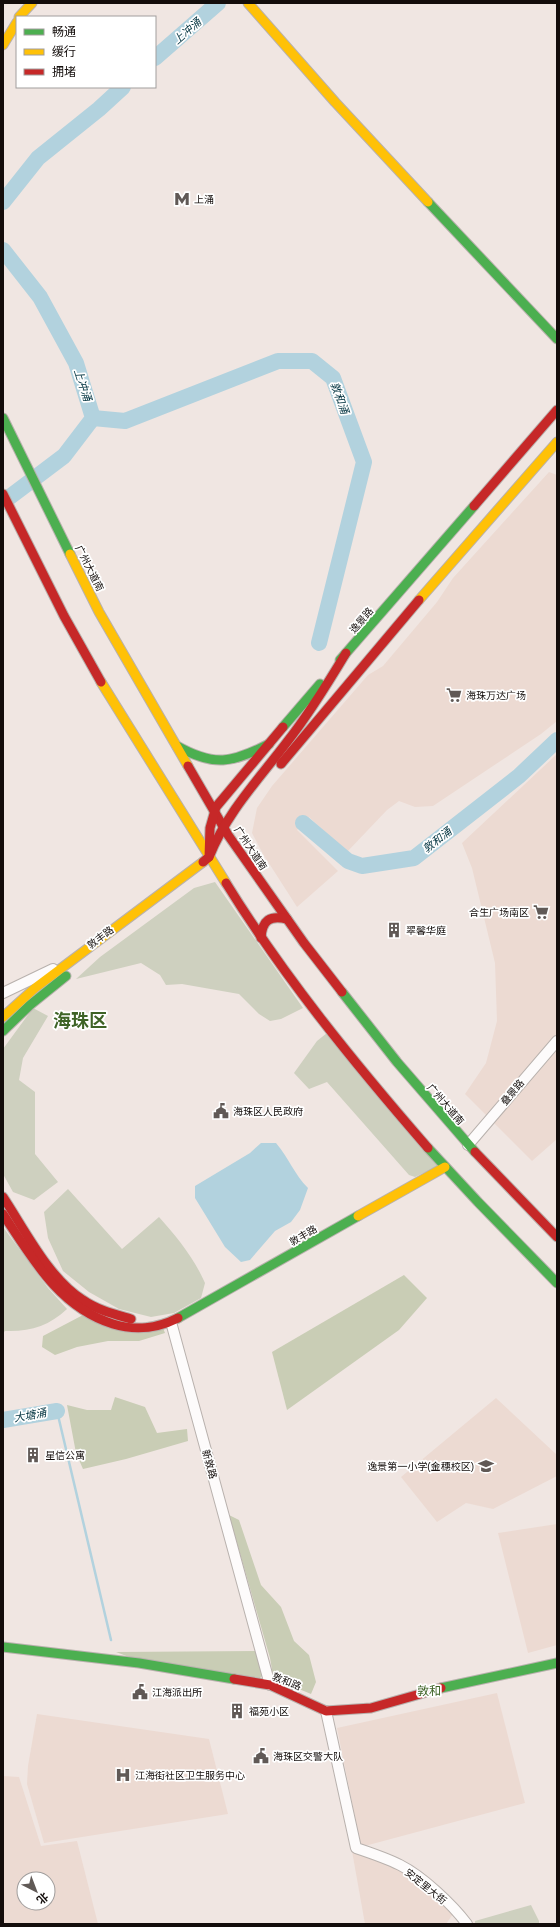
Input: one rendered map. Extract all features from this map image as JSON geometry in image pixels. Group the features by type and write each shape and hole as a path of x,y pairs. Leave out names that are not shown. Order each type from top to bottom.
{"main road":[{"path":"21,16 32,3"},
{"path":"248,3 335,102 557,338"},
{"path":"3,36 16,21"},
{"path":"3,45 16,22"},
{"name":"逸景路","path":"214,836 214,811 222,798 557,410"},
{"name":"广州大道南","path":"3,418 99,612 228,835 287,919 387,1050 468,1145 557,1238"},
{"path":"215,862 228,835 242,812 274,772 557,442"},
{"path":"3,494 84,652 261,938 349,1054 445,1167 557,1283"},
{"path":"215,862 214,836 223,826 240,800 281,751 315,703 346,653"},
{"path":"176,746 192,756 222,762 246,756 268,744"},
{"path":"190,825 214,836 228,835"},
{"name":"敦丰路","path":"3,1017 35,988 71,961 215,862"},
{"path":"237,864 256,876"},
{"path":"261,938 262,926 265,921 275,916 287,919"},
{"name":"敦丰路","path":"3,1030 53,986 127,931"},
{"name":"敦丰路","path":"3,1214 54,1288 74,1306 88,1316 105,1323 128,1327 156,1328 171,1322 445,1167"},
{"name":"敦丰路","path":"3,1197 61,1278 71,1290 83,1299 98,1308 127,1318 151,1322 171,1322"},
{"name":"敦和路","path":"3,1647 139,1662 270,1685 326,1711 371,1708 449,1686 557,1663"}],"street":[{"path":"3,993 71,961"},
{"name":"叠景路","path":"468,1145 557,1040"},
{"name":"新敦路","path":"171,1322 250,1607 270,1685"},
{"name":"安定里大街","path":"326,1711 356,1848 400,1865 412,1873 452,1906 467,1924"}],"shaded area":[{"path":"549,472 557,475 557,721 541,734 433,806 415,807 399,801 387,810 347,852 309,817 297,830 338,871 297,907 263,854 252,833 257,808 272,786 368,675 383,666 437,602 453,578"},
{"path":"557,754 557,1139 532,1161 465,1094 486,1063 497,1021 495,963 472,868 462,843"},
{"name":"逸景第一小学(金穗校区)","path":"496,1398 557,1455 557,1476 493,1509 466,1503 437,1522 401,1477"},
{"path":"557,1524 557,1645 528,1653 498,1533"},
{"path":"497,1693 525,1803 361,1847 337,1728"},
{"name":"江海街社区卫生服务中心","path":"37,1714 209,1739 228,1814 44,1843 27,1784 28,1766"},
{"path":"3,1776 19,1777 41,1846 77,1841 98,1924 3,1924"},
{"path":"352,1851 408,1872 455,1911 446,1924 365,1924"}],"green space":[{"path":"215,882 303,1008 281,1019 270,1021 259,1014 239,994 182,984 166,985 160,975 141,963 76,979 100,957 194,888"},
{"path":"33,1008 48,1016 23,1058 19,1080 35,1092 35,1154 58,1182 34,1200 13,1192 3,1174 3,1049"},
{"path":"327,1033 438,1166 415,1177 409,1175 327,1082 309,1089 294,1073 317,1041"},
{"path":"68,1189 122,1249 159,1217 185,1248 201,1274 205,1283 201,1298 174,1313 151,1317 119,1309 89,1292 63,1271 48,1238 44,1212"},
{"path":"3,1227 48,1288 67,1309 53,1320 39,1327 5,1331 3,1333"},
{"path":"404,1275 427,1298 399,1330 287,1410 272,1352"},
{"path":"83,1315 163,1328 165,1333 139,1341 108,1341 77,1347 55,1355 42,1347 43,1336"},
{"path":"115,1397 145,1407 157,1433 187,1429 188,1441 126,1459 83,1469 76,1453 67,1405 87,1410 111,1410"},
{"path":"229,1515 239,1520 261,1585 281,1607 294,1641 309,1655 316,1682 311,1694 287,1684 274,1681 270,1658"},
{"path":"256,1651 264,1674 260,1678 137,1660 116,1652"},
{"path":"531,1905 539,1924 475,1924 475,1921"}],"water":[{"path":"261,1143 276,1143 308,1188 300,1210 291,1222 275,1231 250,1260 241,1262 225,1247 195,1198 195,1186 250,1153"}],"waterway":[{"name":"上冲涌","path":"156,57 218,3"},
{"name":"上冲涌","path":"3,202 38,158 99,109 122,88"},
{"name":"上冲涌","path":"3,250 40,297 76,363 93,418 64,456 3,502"},
{"name":"敦和涌","path":"93,418 125,421 278,361 312,361 333,378 364,462 319,643"},
{"name":"敦和涌","path":"303,823 348,861 362,866 414,858 519,776 557,740"},
{"path":"57,1411 111,1640"},
{"name":"大塘涌","path":"3,1420 57,1411"}],"traffic: fast":[{"path":"428,202 557,339"},
{"path":"3,418 70,554"},
{"path":"340,660 474,506"},
{"path":"283,727 320,684"},
{"path":"177,746 202,757 213,760 223,760 233,759 269,744"},
{"path":"3,1031 30,1005 66,976"},
{"path":"342,992 397,1062 475,1152"},
{"path":"428,1148 557,1283"},
{"path":"178,1318 358,1216"},
{"path":"3,1647 139,1663 234,1679"},
{"path":"441,1688 557,1663"}],"traffic: slow":[{"path":"20,16 32,3"},
{"path":"248,3 335,102 428,202"},
{"path":"3,45 16,24"},
{"path":"419,600 557,442"},
{"path":"70,554 99,612 188,766"},
{"path":"101,682 226,883"},
{"path":"3,1017 35,988 203,862"},
{"path":"358,1216 445,1167"}],"traffic: jam":[{"path":"474,506 557,410"},
{"path":"3,494 64,616 101,682"},
{"path":"281,764 419,600"},
{"path":"209,857 225,825 244,796 303,720 346,653"},
{"path":"203,862 209,857 210,828 216,807 283,727"},
{"path":"188,766 228,835 304,943 342,992"},
{"path":"226,883 248,918 321,1019 428,1148"},
{"path":"261,938 263,927 268,920 276,918 287,919"},
{"path":"475,1152 557,1237"},
{"path":"3,1197 38,1253 59,1280 83,1300 94,1306 131,1319"},
{"path":"3,1214 36,1264 62,1293 77,1306 94,1316 113,1324 130,1328 154,1327 178,1318"},
{"path":"234,1679 270,1685 326,1711 371,1708 441,1688"}],"place":[{"name":"上涌","path":"182,199"},
{"name":"海珠万达广场","path":"454,695"},
{"name":"合生广场南区","path":"541,912"},
{"name":"翠馨华庭","path":"394,930"},
{"name":"海珠区人民政府","path":"221,1111"},
{"name":"星信公寓","path":"33,1455"},
{"name":"逸景第一小学(金穗校区)","path":"486,1466"},
{"name":"江海派出所","path":"140,1692"},
{"name":"福苑小区","path":"237,1711"},
{"name":"海珠区交警大队","path":"261,1756"},
{"name":"江海街社区卫生服务中心","path":"123,1775"}],"district":[{"name":"海珠区","path":"80,1021"},
{"name":"敦和","path":"429,1691"}]}
